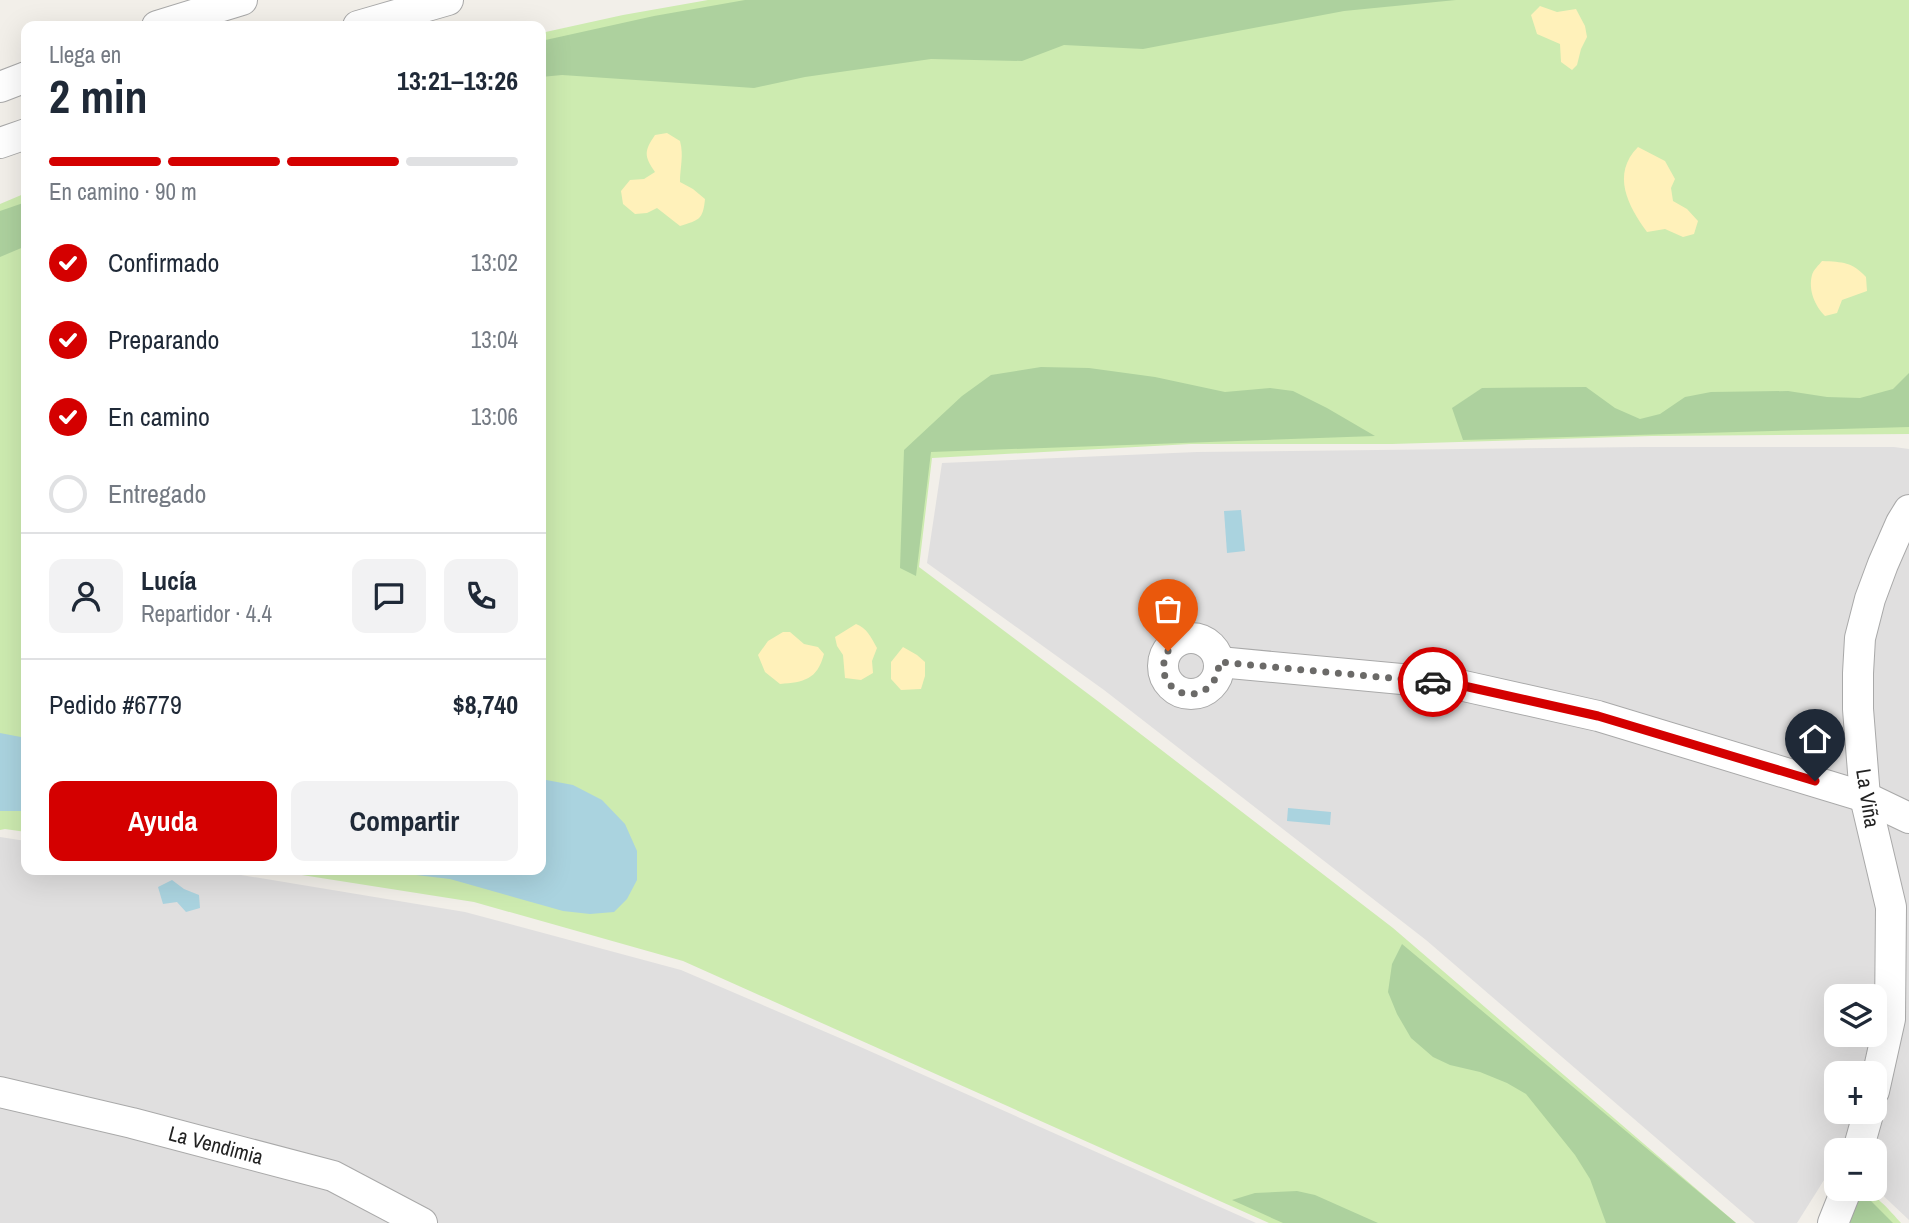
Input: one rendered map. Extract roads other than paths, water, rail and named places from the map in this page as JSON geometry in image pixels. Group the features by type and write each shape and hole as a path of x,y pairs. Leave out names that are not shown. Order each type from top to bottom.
{"street":[{"path":"165,20 242,0"},
{"path":"375,21 448,0"},
{"path":"0,87 21,79"},
{"path":"0,143 21,136"},
{"name":"La Viña","path":"1881,1061 1890,1019 1891,907 1865,797 1858,673 1860,638 1870,599 1883,564 1909,510"},
{"path":"1219,662 1455,684 1598,716 1865,797 1909,818"},
{"name":"La Vendimia","path":"0,1092 132,1123 333,1176 422,1223"},
{"path":"1833,1223 1842,1201"}],"water":[{"path":"1241,510 1245,551 1227,553 1224,511"},
{"path":"0,733 21,737 21,811 0,811"},
{"path":"546,780 573,785 602,800 625,824 637,851 637,880 627,899 614,912 590,914 563,911 450,879 416,875 546,875"},
{"path":"1288,808 1331,812 1330,825 1287,821"},
{"path":"172,880 199,895 200,908 186,912 177,902 163,904 158,887"}]}
